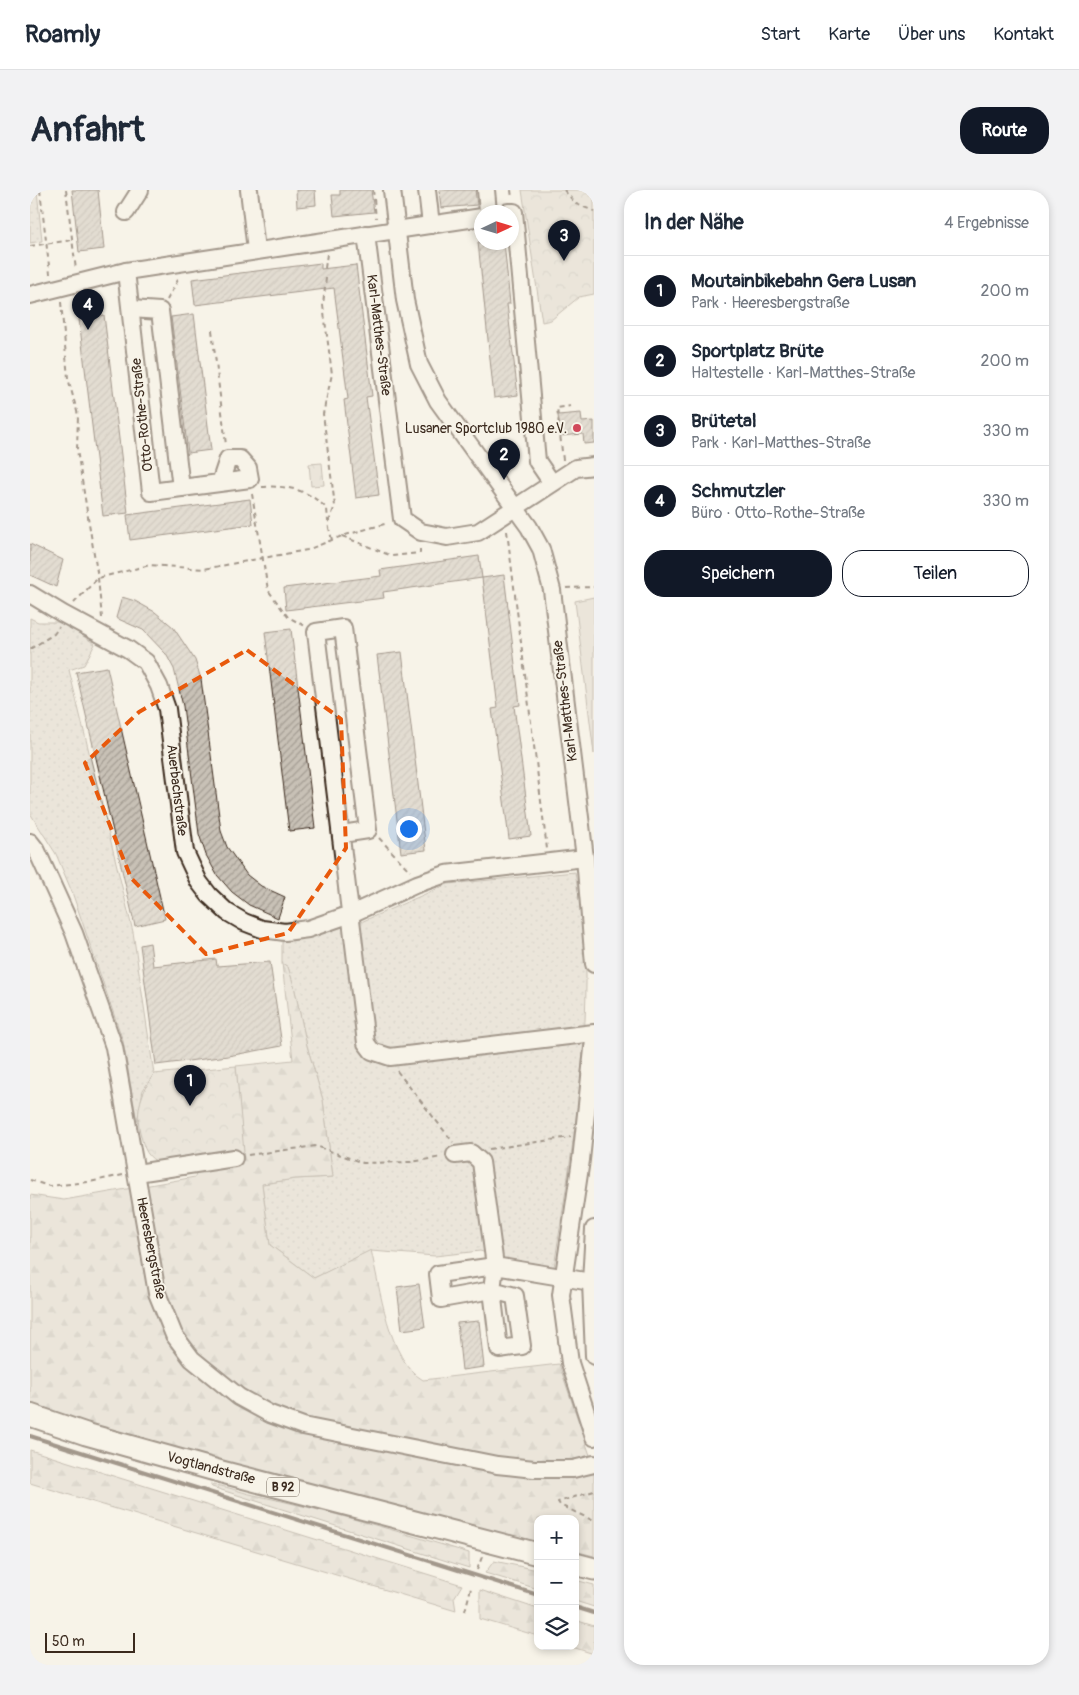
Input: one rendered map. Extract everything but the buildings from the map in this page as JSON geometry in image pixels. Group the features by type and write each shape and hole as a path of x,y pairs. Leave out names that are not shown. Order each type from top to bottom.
{"main road":[{"name":"Vogtlandstraße","path":"30,1415 86,1434 222,1472 534,1553"},
{"path":"579,1565 594,1569"}],"street":[{"path":"126,212 140,190"},
{"path":"249,190 256,250"},
{"name":"Karl-Matthes-Straße","path":"392,190 405,300 419,364 438,401 510,510 542,549 552,590 584,858 594,964"},
{"path":"427,190 431,225"},
{"path":"486,190 487,205"},
{"path":"30,295 126,271 474,218"},
{"name":"Karl-Matthes-Straße","path":"372,233 402,520"},
{"path":"518,250 537,460 552,483"},
{"name":"Otto-Rothe-Straße","path":"126,271 151,492 250,479 248,468 240,459 228,460"},
{"path":"131,309 160,311 181,488"},
{"path":"220,483 228,460"},
{"path":"402,520 421,532 447,537 478,532 576,468 594,466"},
{"name":"Auerbachstraße","path":"30,594 62,614 103,634 146,662 159,686 167,709 185,852 199,882 209,895 227,912 262,929 285,932 308,929 351,914 417,884 446,874 584,858"},
{"path":"342,834 368,830 344,628 316,632 366,1042 372,1050 390,1056 594,1033"},
{"name":"Heeresbergstraße","path":"30,842 37,850 74,933 114,1047 157,1292 164,1314 174,1335 192,1359 239,1397 270,1414 303,1426 497,1466 573,1469 594,1464"},
{"path":"594,1040 588,1160 563,1277 562,1295 570,1363 594,1437"},
{"path":"465,1155 482,1162 495,1266 492,1290 441,1299 438,1274 495,1266 591,1282"},
{"path":"136,1173 234,1158"},
{"path":"594,1229 591,1282 594,1356"}],"path":[{"path":"40,190 46,244 56,288 68,378 78,415 77,450 98,578 103,634"},
{"path":"66,190 78,282"},
{"path":"372,233 373,190"},
{"path":"564,190 576,204 594,211"},
{"path":"30,246 72,240"},
{"path":"160,311 189,261"},
{"path":"326,278 323,305 332,374 323,414 335,506 328,524"},
{"path":"212,330 228,460"},
{"path":"566,474 557,408 571,406"},
{"path":"260,487 277,486 299,490 317,498 328,509 328,524 332,540"},
{"path":"255,508 268,590 288,617 316,632"},
{"path":"510,510 549,862"},
{"path":"30,649 54,634 62,622 62,614 98,578 150,566 204,569 307,550 342,536 402,520"},
{"path":"342,536 392,556 420,553 421,532"},
{"path":"552,590 594,587"},
{"path":"368,830 414,876 417,884"},
{"path":"390,1056 391,1063 465,1155"},
{"path":"234,1158 316,1146 363,1163 411,1162 465,1155 575,1136"},
{"path":"30,1180 49,1186 89,1182 136,1173"},
{"path":"594,1491 558,1502 560,1505 594,1521"},
{"path":"465,1611 471,1588"}],"highlighted area":[{"path":"247,650 341,719 346,848 288,933 206,954 131,878 85,763 139,712"}],"green space":[{"path":"30,190 37,190 42,241 30,243"},
{"path":"522,190 594,190 594,294 579,297 551,320 542,322"},
{"path":"322,463 324,485 311,486 309,464"},
{"path":"594,597 594,754 575,601"},
{"path":"30,618 38,622 62,622 95,644 84,665 69,670 133,932 154,1074 143,1090 137,1122 123,1041 72,892 56,854 30,813"},
{"path":"575,872 585,940 585,1021 578,1104 554,1267 513,1262 480,1251 435,1256 371,1251 314,1278 270,1245 262,1184 295,1179 333,1177 323,1100 307,1046 294,986 288,967 282,963 282,941 361,922 448,884"},
{"path":"282,963 288,967 294,986 307,1046 323,1100 333,1177 295,1179 262,1184 270,1245 314,1278 371,1250 382,1302 394,1340 401,1356 411,1370 423,1380 559,1364 594,1467 594,1556 579,1552 579,1515 534,1515 534,1541 202,1459 30,1408 30,1195 64,1200 195,1177 197,1168 244,1160 236,1066 293,1060"},
{"path":"236,1066 244,1152 173,1163 163,1163 152,1159 143,1145 138,1116 143,1094 154,1074"},
{"path":"30,1450 462,1585 454,1598 456,1611 30,1483"},
{"path":"210,1485 227,1487 248,1494 335,1514 469,1553 469,1568 212,1487"},
{"path":"494,1561 534,1569 534,1588 485,1573"},
{"path":"579,1581 594,1585 594,1607 579,1602"},
{"path":"480,1590 534,1608 534,1635 480,1619"},
{"path":"579,1621 594,1626 594,1654 579,1649"}],"railway":[{"path":"30,1436 534,1594"},
{"path":"579,1608 594,1613"}],"place":[{"name":"Brütetal","path":"564,261"},
{"name":"Schmutzler","path":"88,330"},
{"name":"Lusaner Sportclub 1980 e.V.","path":"577,428"},
{"name":"Sportplatz Brüte","path":"504,480"},
{"name":"Moutainbikebahn Gera Lusan","path":"190,1106"}]}
